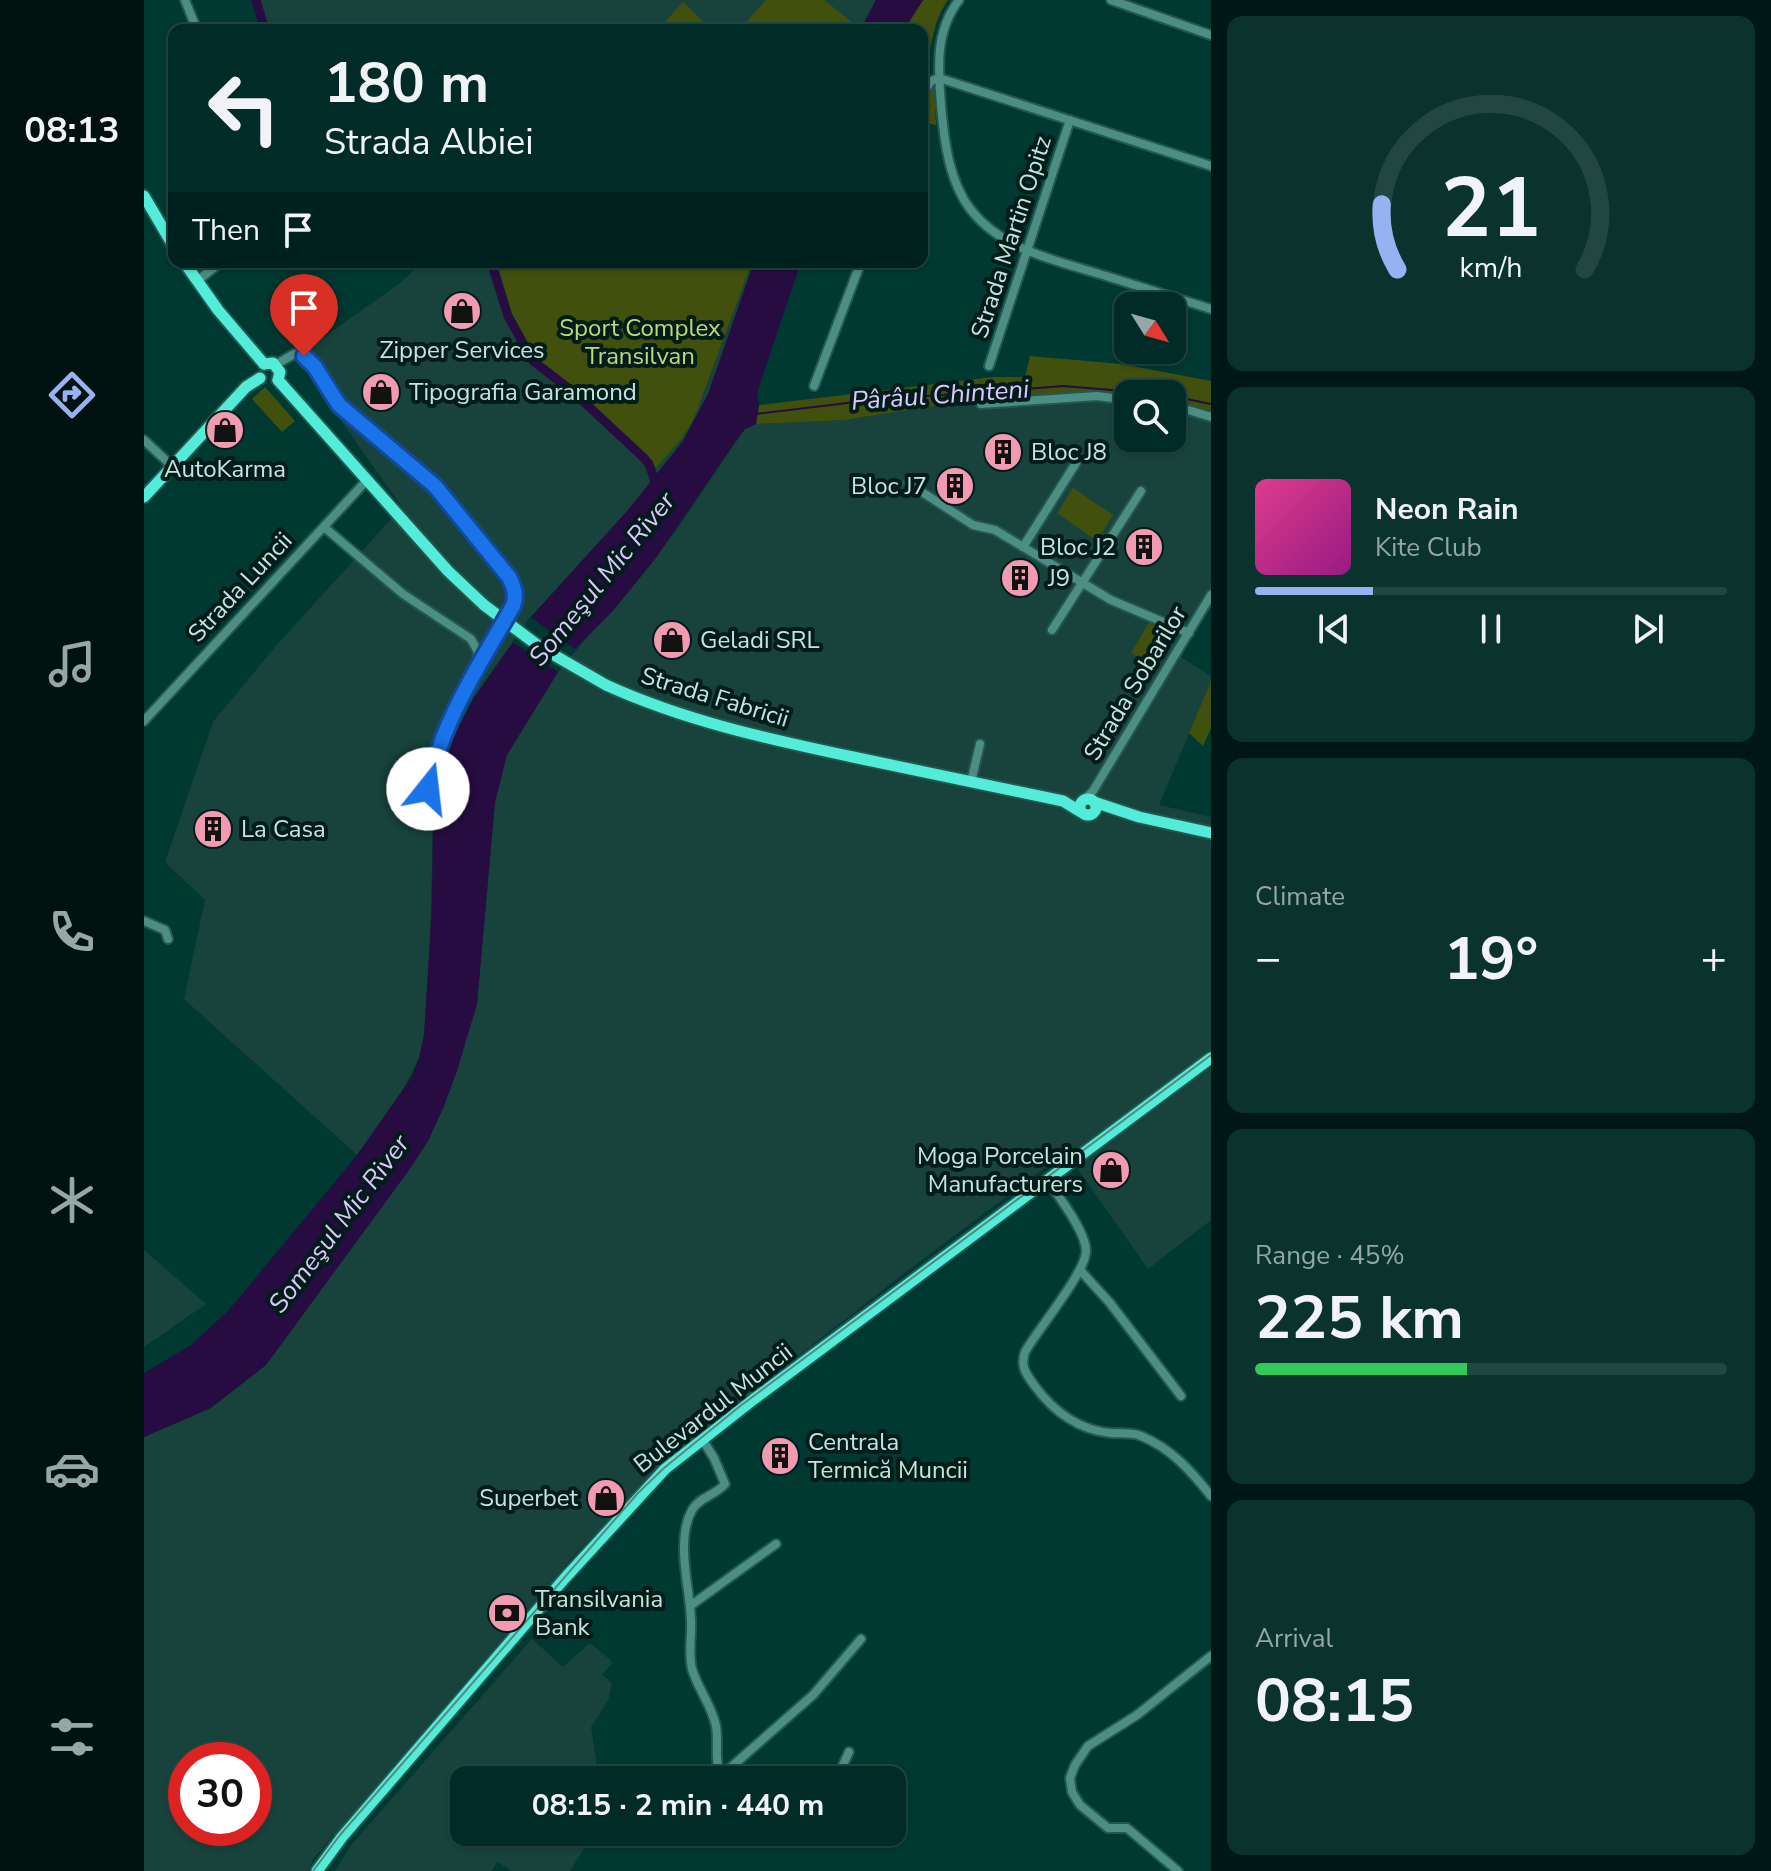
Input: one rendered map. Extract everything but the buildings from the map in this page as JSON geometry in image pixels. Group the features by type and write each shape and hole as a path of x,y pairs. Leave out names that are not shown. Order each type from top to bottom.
{"main road":[{"path":"144,196 168,237"},
{"path":"188,268 280,372 278,380 270,384 260,378"},
{"path":"260,378 260,369 270,364"},
{"path":"144,497 246,387 260,378"},
{"name":"Strada Fabricii","path":"278,380 448,571 484,605 570,666 644,702 718,726 1066,802 1089,802 1211,833"},
{"name":"Bulevardul Muncii","path":"317,1871 342,1837 632,1502 665,1469 1211,1058"}],"street":[{"path":"185,0 195,24"},
{"path":"959,0 942,31 939,78 946,142 959,191 969,209 982,223 1027,251 1211,309"},
{"path":"1111,0 1211,35"},
{"path":"928,86 939,78 1211,166"},
{"name":"Strada Martin Opitz","path":"989,366 1070,120"},
{"path":"197,281 213,268"},
{"path":"814,386 859,268"},
{"path":"270,364 294,354 308,360 339,405 435,486 514,586 515,600 460,700 437,755 422,821"},
{"path":"981,404 1097,396 1114,398"},
{"path":"1186,409 1211,417"},
{"path":"144,440 172,466"},
{"path":"1023,547 1076,463"},
{"name":"Strada Luncii","path":"144,721 367,480"},
{"path":"908,483 973,525 995,530 1111,600 1189,633"},
{"path":"1052,630 1141,491"},
{"path":"324,527 403,594 471,639 480,662"},
{"name":"Strada Sobarilor","path":"1089,802 1211,595"},
{"path":"471,639 497,635"},
{"path":"971,782 980,744"},
{"path":"144,921 165,930 168,939"},
{"path":"1047,1180 1082,1235 1086,1251 1080,1270 1029,1345 1023,1358 1025,1371 1050,1406 1067,1418 1100,1431 1132,1433 1152,1442 1183,1463 1211,1496"},
{"path":"1080,1270 1110,1303 1181,1396"},
{"path":"702,1439 725,1484 700,1501 691,1512 685,1541 691,1661 698,1686 714,1718 717,1766"},
{"path":"690,1606 776,1544"},
{"path":"735,1766 813,1695 861,1639"},
{"path":"1178,1871 1127,1828 1108,1828 1080,1805 1072,1792 1070,1778 1088,1746 1147,1708 1211,1656"},
{"path":"842,1766 849,1752"}],"shaded area":[{"path":"258,0 876,0 863,24 267,24"},
{"path":"416,268 752,268 708,394 683,441 628,510 529,619 473,698 442,759 433,813 430,953 424,1035 419,1058 398,1099 357,1155 184,999 205,900 165,862 213,722 275,647 402,507 296,357"},
{"path":"1091,392 1114,394 1114,452 1186,452 1186,406 1211,411 1211,595 1176,654 1211,676 1211,681 1159,805 1211,817 1211,1220 1148,1269 1066,1152 689,1441 576,1553 313,1859 308,1871 144,1871 144,1437 211,1408 266,1365 428,1141 444,1106 477,1004 495,802 500,777 507,755 558,672 675,532 745,429 756,424 844,420 988,398"},
{"path":"144,1250 206,1304 144,1347"},
{"path":"532,1639 563,1667 590,1643 613,1662 602,1675 612,1683 608,1701 591,1727 597,1766 450,1766 450,1846 585,1846 570,1871 512,1871 498,1862 491,1871 335,1871 352,1844"}],"green space":[{"path":"766,0 824,0 854,24 744,24"},
{"path":"923,0 948,0 935,28 928,58 928,24 908,24"},
{"path":"683,2 706,24 663,24"},
{"path":"934,88 936,125 928,123 928,94"},
{"name":"Sport Complex Transilvan","path":"499,268 750,268 694,418 682,438 656,468 573,386 534,356 515,324"},
{"path":"1030,356 1121,364 1211,381 1211,411 1186,406 1186,380 1114,380 1114,394 1091,392 988,398 844,420 756,424 759,405 993,377 1025,377"},
{"path":"265,387 295,421 282,432 252,399"},
{"path":"1073,488 1113,515 1097,541 1057,513"},
{"path":"1152,618 1173,639 1156,668 1131,653"},
{"path":"1211,681 1211,728 1203,746 1189,733"}],"water":[{"path":"876,0 923,0 908,24 863,24"},
{"name":"Someşul Mic River","path":"752,268 799,268 757,393 756,424 745,429 735,442 656,558 612,612 575,649 507,755 495,802 477,1004 457,1071 428,1141 266,1365 211,1408 144,1437 144,1373 191,1345 229,1310 357,1155 411,1078 424,1035 432,905 433,813 442,759 474,698 529,619 628,510 683,441 708,394"}],"pier":[{"path":"530,617 575,649 558,672 512,642"}],"waterway":[{"path":"256,0 263,24"},
{"name":"Someşul Mic River","path":"493,268 508,316 533,361 572,391 643,457 649,464 657,487"},
{"name":"Pârâul Chinteni","path":"756,414 889,398 944,395 963,390 989,392 1063,386 1114,390"},
{"name":"Pârâul Chinteni","path":"1186,399 1211,404"}],"tram line":[{"path":"313,1871 340,1835 638,1493 664,1468 739,1407 1211,1055"}],"place":[{"name":"Zipper Services","path":"462,311"},
{"name":"Tipografia Garamond","path":"381,392"},
{"name":"AutoKarma","path":"225,430"},
{"name":"Bloc J8","path":"1003,452"},
{"name":"Bloc J7","path":"955,486"},
{"name":"Bloc J2","path":"1144,547"},
{"name":"J9","path":"1020,578"},
{"name":"Geladi SRL","path":"672,640"},
{"name":"La Casa","path":"213,829"},
{"name":"Moga Porcelain Manufacturers","path":"1111,1170"},
{"name":"Centrala Termică Muncii","path":"780,1456"},
{"name":"Superbet","path":"606,1498"},
{"name":"Transilvania Bank","path":"507,1613"}],"route":[{"path":"304,356 315,367 339,405 435,486 514,586 516,595 513,606 460,700 437,755 428,789"}]}
